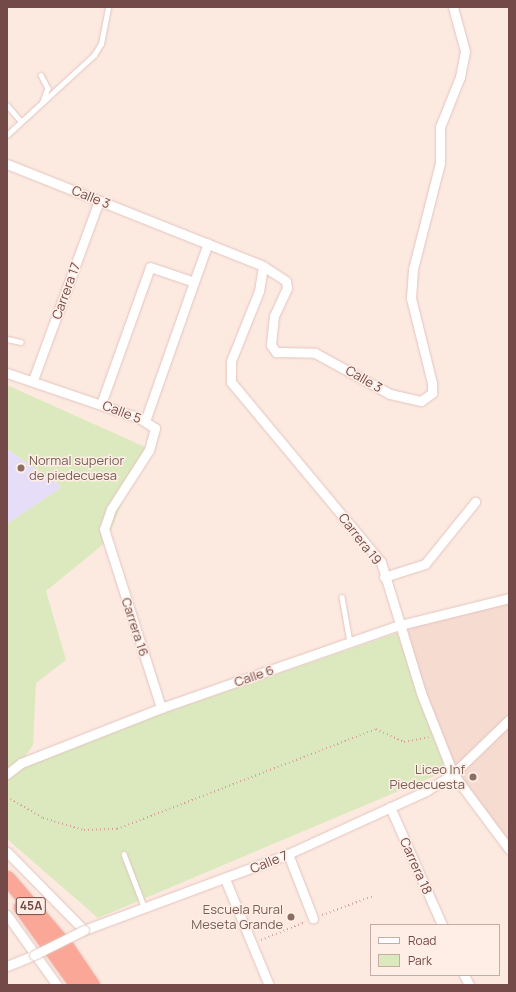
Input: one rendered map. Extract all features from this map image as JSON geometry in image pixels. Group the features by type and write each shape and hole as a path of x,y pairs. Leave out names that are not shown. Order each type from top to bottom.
{"highway":[{"name":"45A","path":"7,878 67,948 92,985"},
{"name":"45A","path":"7,892 77,985"}],"street":[{"name":"Calle 3","path":"8,165 263,266 286,281 288,288 274,316 271,345 276,352 315,352 390,394 421,401 432,393 411,298 413,269 440,163 440,127 460,77 465,51 453,7"},
{"name":"Carrera 17","path":"34,380 100,201"},
{"path":"145,421 208,243"},
{"name":"Carrera 19","path":"263,266 259,291 231,361 231,382 381,562 384,577 400,625 453,774 509,849"},
{"path":"101,404 150,267 194,282"},
{"name":"Calle 5","path":"7,373 34,380 101,404 145,421 155,428 154,439 106,519 104,529 109,545"},
{"path":"384,577 424,564 475,502"},
{"name":"Carrera 16","path":"109,545 161,708"},
{"name":"Calle 6","path":"7,774 21,763 161,708 400,625 509,598"},
{"name":"Calle 7","path":"7,966 34,955 84,930 145,909 288,854 390,807 453,774 509,720"},
{"name":"Carrera 18","path":"390,807 442,924"},
{"path":"7,852 84,930"},
{"path":"288,854 313,918"},
{"path":"225,879 269,985"},
{"path":"7,916 57,985"},
{"path":"464,976 469,985"}],"lane":[{"path":"7,135 94,55 101,44 108,7"},
{"path":"40,75 48,88 42,103"},
{"path":"7,105 21,121"},
{"path":"7,339 21,342"},
{"path":"342,597 350,642"},
{"path":"124,854 145,909"}],"path":[{"path":"7,797 43,818 70,826 84,830 117,829 376,729 404,742 438,733"},
{"path":"252,944 313,918 373,896"}],"shaded area":[{"name":"Normal superior de piedecuesa","path":"7,449 62,487 7,524"},
{"path":"509,598 509,849 453,774 400,625"}],"green space":[{"path":"7,385 145,447 106,542 46,591 66,660 36,683 33,745 21,762 397,633 446,771 98,918 7,839 7,524 62,487 7,449"}],"place":[{"name":"Normal superior de piedecuesa","path":"21,468"},
{"name":"Liceo Inf Piedecuesta","path":"473,777"},
{"name":"Escuela Rural Meseta Grande","path":"291,917"}]}
